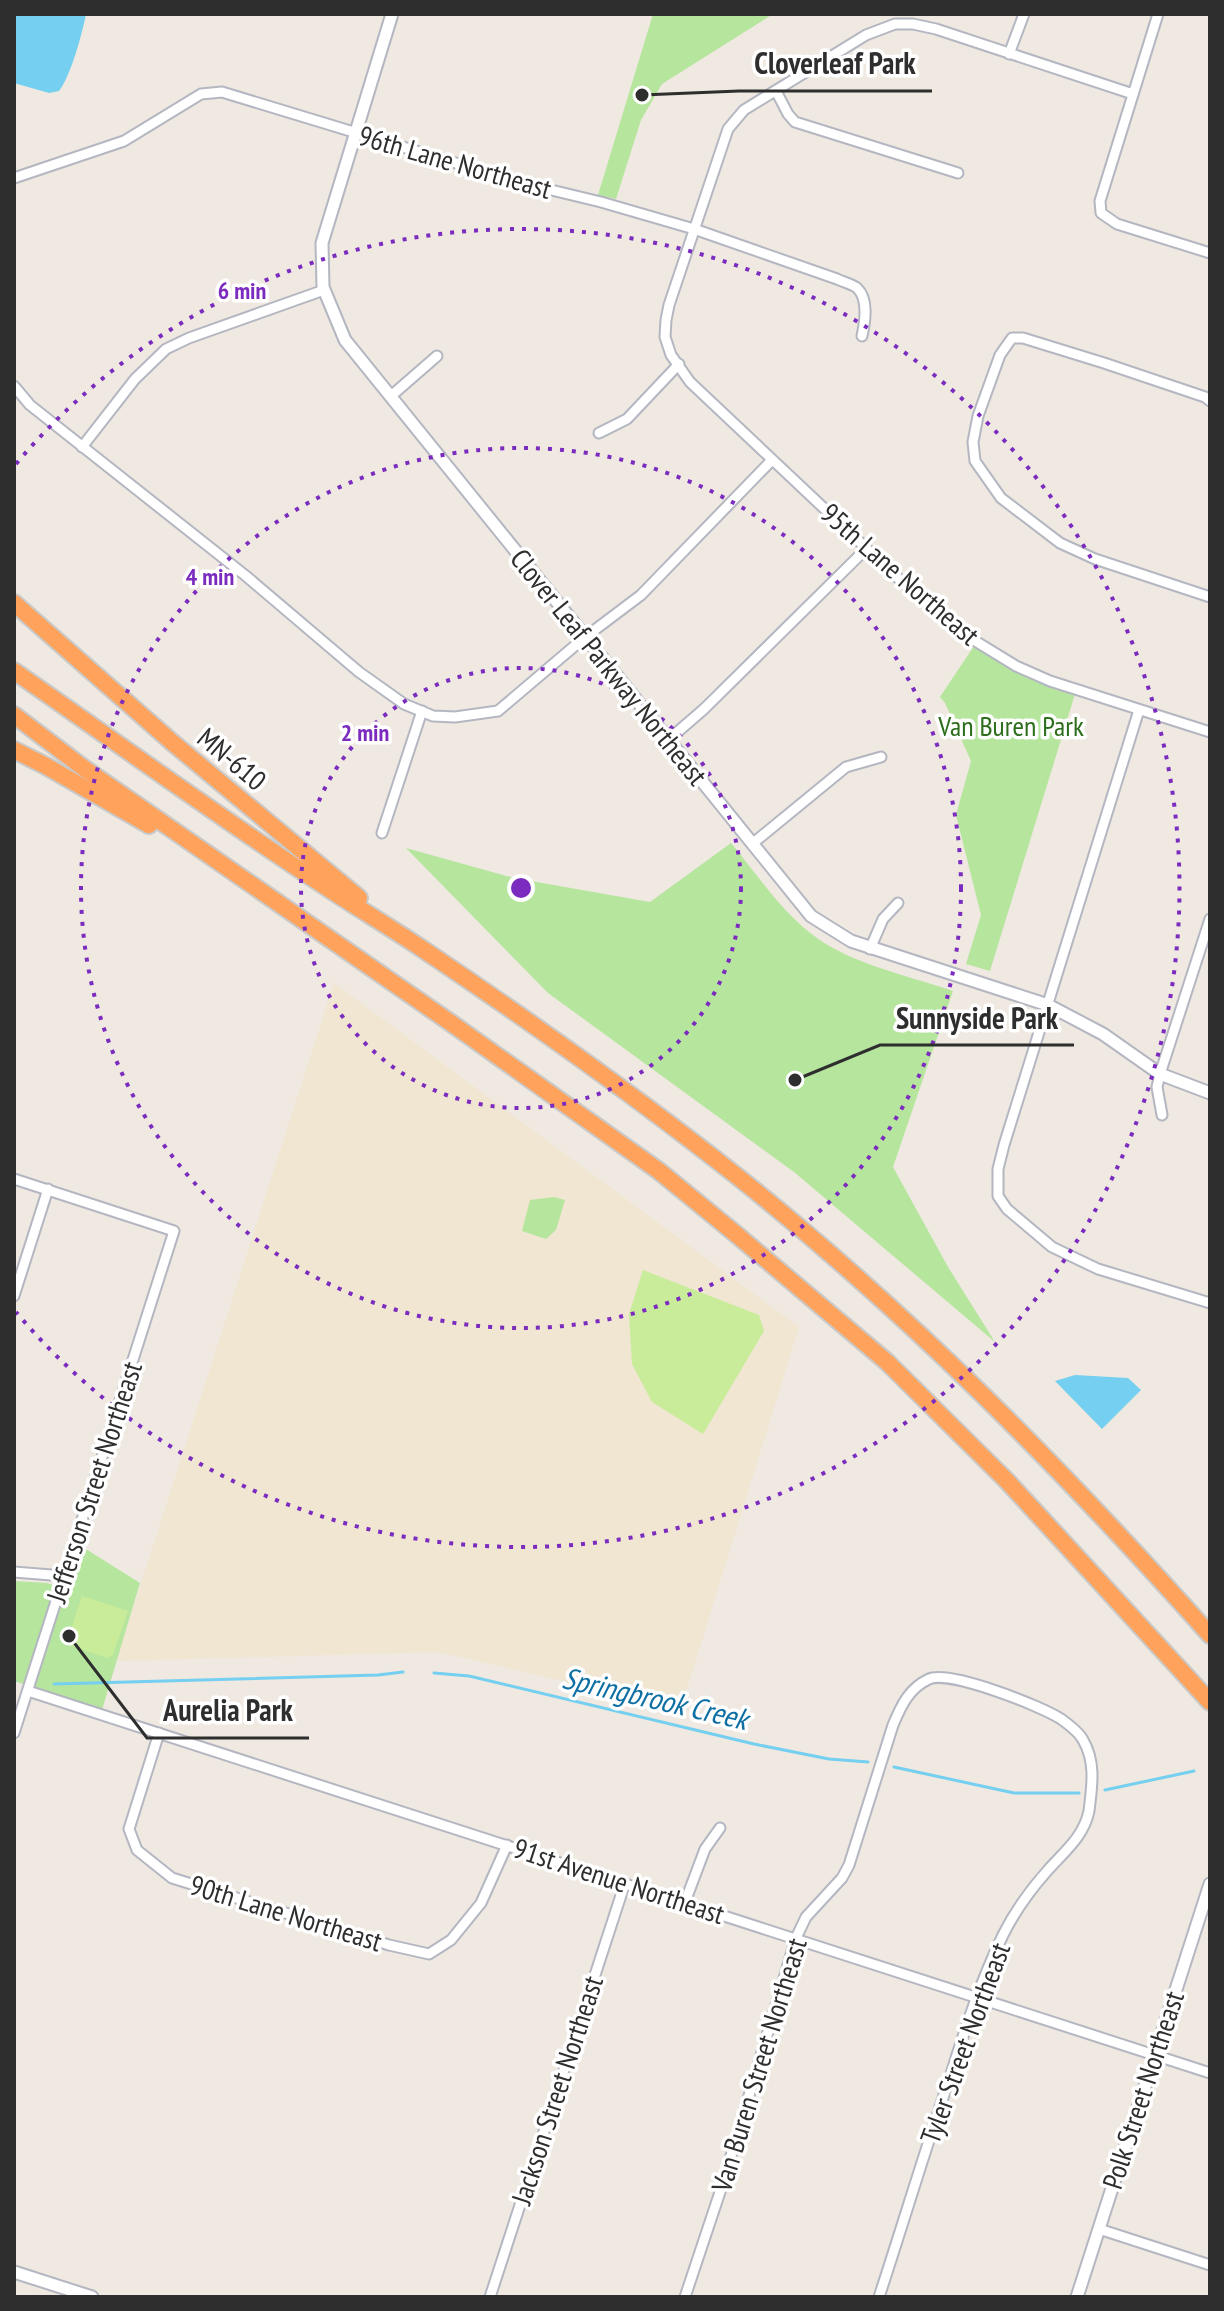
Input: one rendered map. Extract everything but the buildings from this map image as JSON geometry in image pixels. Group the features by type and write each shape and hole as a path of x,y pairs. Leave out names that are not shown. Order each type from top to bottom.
{"highway":[{"name":"MN-610","path":"14,603 173,743 423,949"},
{"path":"14,671 319,883 423,949 634,1097 737,1176 903,1317 1041,1451 1210,1635"},
{"path":"14,715 85,769 659,1171 812,1297 887,1362 1008,1482 1210,1702"},
{"path":"14,729 85,769"},
{"path":"14,750 248,883"}],"street":[{"name":"Clover Leaf Parkway Northeast","path":"392,14 322,243 324,290 345,340 811,916 838,935 870,949 1048,1005 1103,1034 1160,1074 1210,1093"},
{"path":"1009,54 1024,14"},
{"path":"1158,14 1100,201 1101,213 1117,224 1210,253"},
{"name":"95th Lane Northeast","path":"1133,94 936,29 895,24 866,35 744,110 728,129 666,320 665,337 671,355 690,382 900,580 972,639 1016,666 1050,681 1210,732"},
{"path":"776,91 795,122 958,173"},
{"name":"96th Lane Northeast","path":"14,178 124,141 201,94 222,92 518,182 694,229 837,279 856,288 863,298 865,319 862,336"},
{"path":"82,447 135,379 166,349 324,290"},
{"path":"1210,401 1104,363 1023,338 1012,338 995,367 978,416 973,442 975,461 1001,498 1060,543 1095,559 1210,597"},
{"path":"391,396 437,356"},
{"path":"599,433 627,419 679,364"},
{"path":"14,386 30,405 253,582 359,672 404,704 433,716 455,717 498,711 584,638 641,595 772,460"},
{"path":"667,741 704,709 866,549"},
{"path":"1112,554 1124,568"},
{"path":"1139,710 998,1169 998,1196 1007,1209 1056,1249 1098,1269 1210,1303"},
{"path":"382,833 422,711"},
{"path":"752,844 846,767 881,757"},
{"path":"870,949 883,919 898,903"},
{"path":"1162,1115 1157,1087 1160,1074 1210,919"},
{"path":"14,1179 48,1189 14,1296"},
{"name":"Jefferson Street Northeast","path":"14,1733 174,1231 48,1189"},
{"path":"14,1572 64,1576"},
{"name":"Van Buren Street Northeast","path":"685,2297 722,2186 796,1938 806,1917 842,1878 849,1865 901,1705 912,1689 931,1678 945,1676 1035,1706 1066,1723"},
{"name":"91st Avenue Northeast","path":"28,1691 1210,2073"},
{"name":"Tyler Street Northeast","path":"879,2297 976,1996 1011,1921 1027,1896 1080,1834 1088,1815 1092,1758 1081,1737 1066,1723"},
{"name":"90th Lane Northeast","path":"159,1733 129,1829 137,1850 172,1878 389,1945 429,1954 451,1940 481,1903 507,1845"},
{"path":"685,1902 705,1849 720,1828"},
{"name":"Jackson Street Northeast","path":"490,2297 625,1883"},
{"name":"Polk Street Northeast","path":"1077,2297 1210,1884"},
{"path":"1099,2229 1210,2265"},
{"path":"14,2272 53,2291 92,2297"}],"shaded area":[{"path":"334,983 799,1327 681,1708 438,1652 116,1661"}],"green space":[{"path":"653,14 773,14 662,84 641,120 616,199 598,195"},
{"name":"Van Buren Park","path":"974,646 1023,673 1075,694 990,971 966,964 981,915 956,815 971,761 940,697"},
{"path":"731,843 788,912 824,943 859,960 953,991 893,1167 948,1267 995,1342 794,1172 548,993 406,848 514,878 650,902"},
{"path":"554,1197 565,1200 556,1230 546,1239 522,1231 530,1200"},
{"path":"643,1270 759,1315 764,1331 703,1434 652,1402 632,1364 629,1314"},
{"path":"81,1546 140,1583 102,1710 14,1681 14,1581 47,1583 68,1590"},
{"path":"82,1596 128,1611 113,1655 107,1658 66,1644"}],"water":[{"path":"14,14 86,14 72,65 59,91 49,93 14,83"},
{"path":"1075,1375 1128,1378 1141,1390 1102,1429 1055,1381"}],"waterway":[{"name":"Springbrook Creek","path":"54,1684 403,1672"},
{"name":"Springbrook Creek","path":"434,1673 469,1676 754,1744 829,1759 868,1762"},
{"name":"Springbrook Creek","path":"894,1767 1014,1793 1079,1793"},
{"name":"Springbrook Creek","path":"1105,1790 1194,1771"}],"place":[{"name":"Cloverleaf Park","path":"642,95"},
{"name":"Sunnyside Park","path":"795,1080"},
{"name":"Aurelia Park","path":"69,1636"}]}
